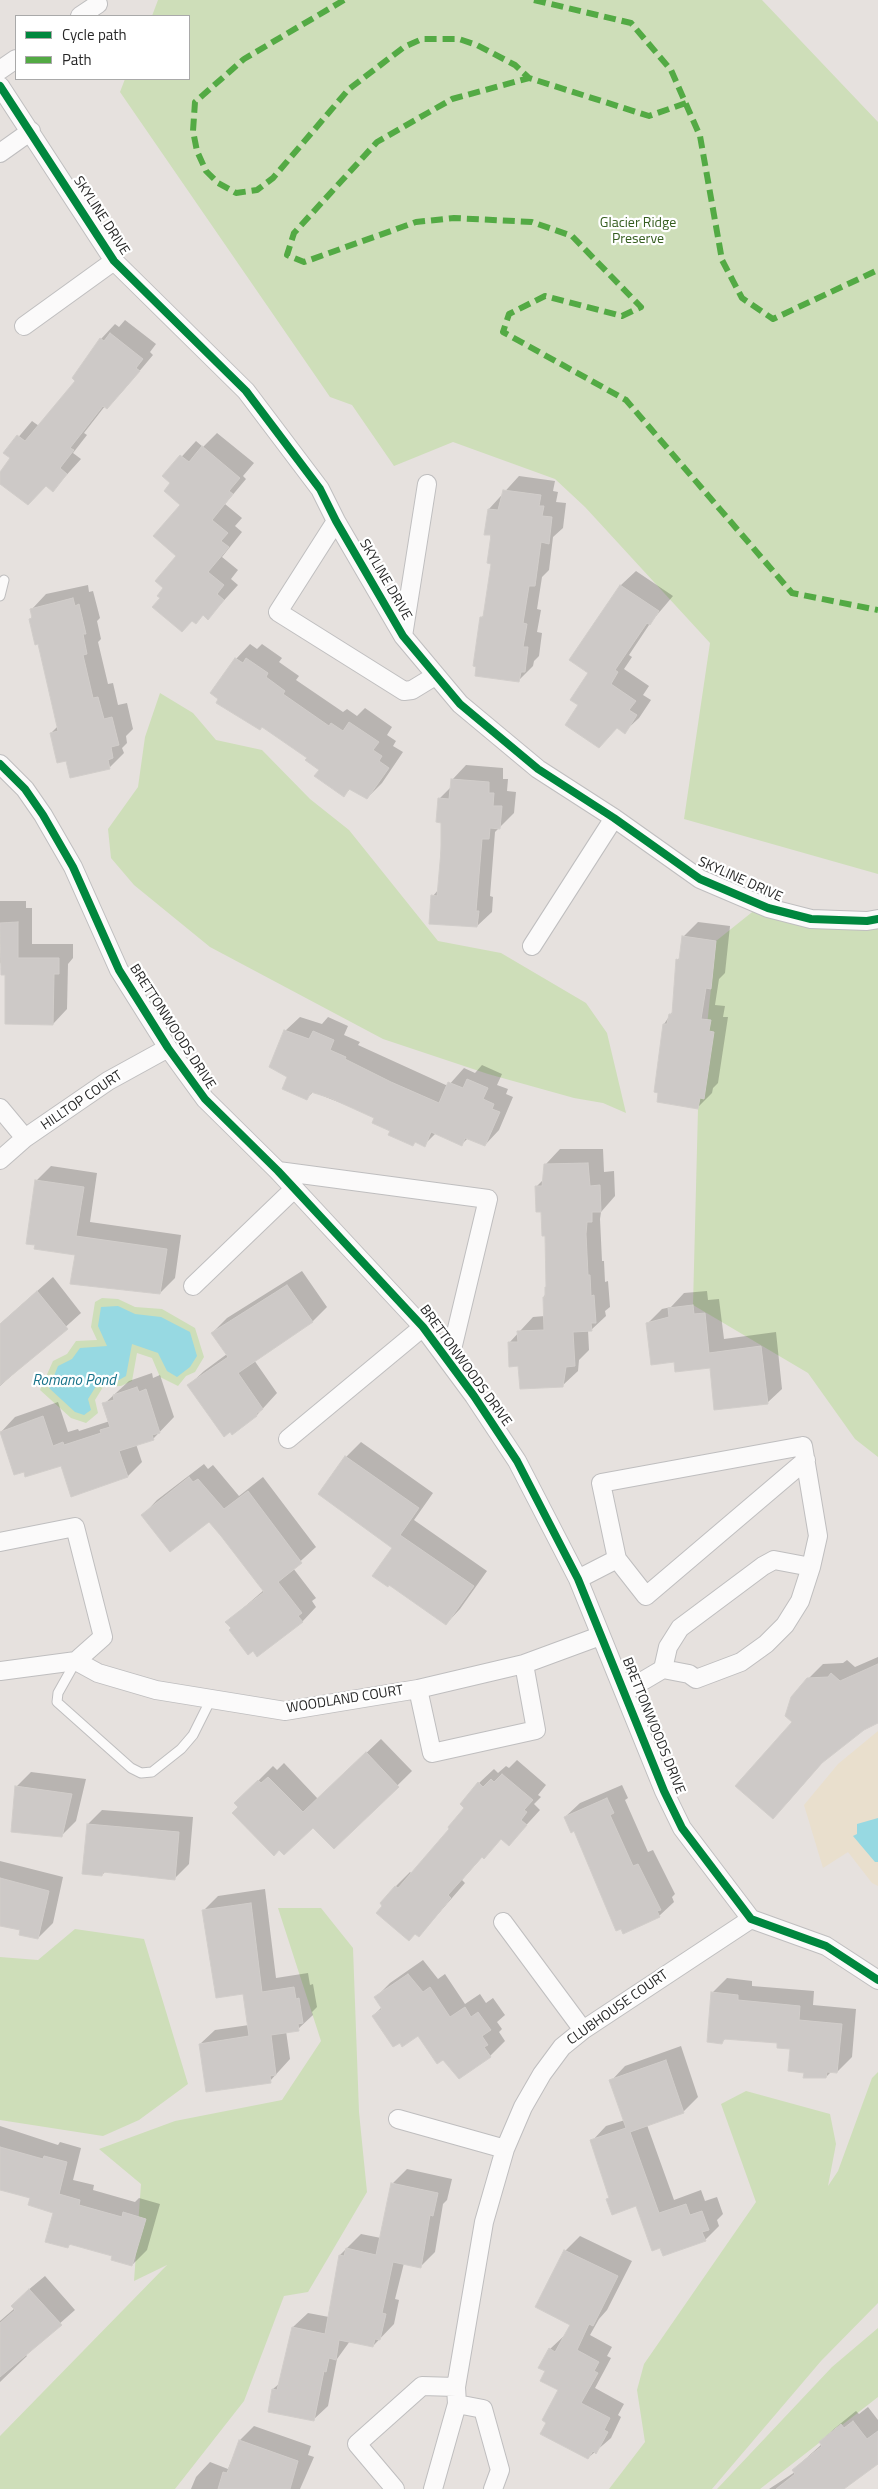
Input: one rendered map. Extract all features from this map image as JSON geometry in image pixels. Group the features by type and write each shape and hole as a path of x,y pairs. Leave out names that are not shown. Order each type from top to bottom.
{"street":[{"path":"82,15 98,4"},
{"path":"0,70 15,60"},
{"name":"SKYLINE DRIVE","path":"0,86 114,261 246,391 320,489 336,521 403,636 460,704 538,769 614,818 700,879 768,908 812,919 867,921 878,919"},
{"path":"0,152 31,131"},
{"path":"24,326 114,261"},
{"path":"403,636 427,484"},
{"path":"336,521 278,612 404,691 412,690 435,676"},
{"name":"BRETTONWOODS DRIVE","path":"0,764 25,790 43,815 73,867 119,970 168,1048 204,1099 278,1171 422,1326 517,1461 578,1579 664,1791 682,1828 751,1919"},
{"path":"532,946 614,818"},
{"name":"HILLTOP COURT","path":"0,1160 26,1138 108,1081 168,1048"},
{"path":"0,1108 26,1138"},
{"path":"278,1171 488,1199 449,1362"},
{"path":"193,1286 294,1189"},
{"path":"288,1439 422,1326"},
{"path":"624,1692 663,1669 690,1674 696,1679 741,1662 766,1644 785,1625 800,1601 811,1567 818,1536 804,1446 601,1483 617,1560 646,1596 806,1460"},
{"path":"0,1542 75,1527 103,1637 76,1662 0,1671"},
{"path":"578,1579 617,1560"},
{"path":"663,1669 668,1647 680,1628 763,1566 774,1560 811,1567"},
{"name":"WOODLAND COURT","path":"76,1662 98,1673 156,1690 285,1711 418,1689 524,1664 600,1636"},
{"path":"418,1689 432,1753 536,1730 524,1664"},
{"path":"751,1919 826,1946 878,1980"},
{"name":"CLUBHOUSE COURT","path":"433,2489 456,2396 484,2222 505,2149 523,2107 542,2074 562,2046 583,2030 751,1919"},
{"path":"504,1922 583,2030"},
{"path":"398,2119 505,2149"},
{"path":"395,2489 357,2444 422,2386 456,2396 483,2409 500,2470 493,2489"}],"lane":[{"path":"0,596 4,580"},
{"path":"76,1662 58,1693 57,1702 131,1768 141,1773 152,1772 181,1749 193,1735 211,1699"}],"green space":[{"name":"Glacier Ridge Preserve","path":"158,0 762,0 878,122 878,874 684,819 710,643 585,507 555,479 453,442 394,466 352,405 330,397 120,92 125,80 190,80 190,15 152,15"},
{"path":"160,693 193,713 216,740 262,750 310,799 349,830 438,941 501,953 586,1003 607,1033 626,1113 603,1103 574,1098 488,1074 383,1039 210,947 134,885 111,858 108,829 138,787 145,737"},
{"path":"761,905 878,918 878,1457 855,1439 808,1373 693,1305 698,1109 716,941"},
{"name":"Romano Pond","path":"102,1298 118,1299 135,1307 162,1309 195,1328 204,1357 195,1372 186,1376 178,1386 160,1377 152,1358 137,1353 132,1381 121,1386 103,1387 95,1400 98,1413 86,1423 71,1418 40,1390 53,1361 67,1354 76,1341 97,1340 91,1327 95,1302"},
{"path":"278,1908 321,1908 353,1948 359,2112 367,2192 308,2292 284,2296 244,2401 175,2489 0,2489 0,2436 167,2265 134,2281 141,2184 99,2149 175,2121 282,2100 321,2041"},
{"path":"75,1929 144,1939 188,2084 139,2120 103,2136 0,2120 0,1957 38,1960"},
{"path":"878,2072 878,2303 821,2361 712,2489 609,2489 645,2442 637,2390 644,2364 756,2202 721,2104 746,2091 830,2114 836,2144 828,2186 838,2171 872,2078"},
{"path":"878,2328 878,2397 760,2489 717,2489 832,2367"}],"sand":[{"path":"878,1731 878,1886 872,1883 848,1852 823,1868 804,1805 838,1764"}],"water":[{"name":"Romano Pond","path":"118,1306 135,1314 161,1317 190,1332 197,1356 190,1367 177,1377 167,1371 158,1353 132,1344 126,1376 119,1380 100,1380 88,1399 91,1410 84,1415 75,1412 49,1388 58,1366 72,1359 80,1348 107,1346 98,1326 101,1307"},
{"path":"878,1818 878,1862 875,1862 853,1836 857,1834 857,1824"}],"building":[{"path":"110,333 143,359 136,368 140,371 107,409 103,406 70,448 74,450 60,468 67,474 53,492 46,486 28,505 0,484 0,472 10,458 3,453 17,435 25,441 75,381 72,378 100,338 104,341"},
{"path":"202,446 240,478 229,491 233,494 212,520 228,533 221,541 229,547 208,572 224,585 217,594 224,600 208,620 203,615 196,624 192,621 182,632 152,607 160,598 157,596 163,588 155,581 176,556 153,536 180,505 164,491 170,483 162,476 180,455 189,462"},
{"path":"503,490 541,495 539,506 544,506 542,516 552,517 549,544 541,542 535,586 529,586 523,623 527,624 523,647 528,647 525,672 521,672 519,682 475,676 476,667 473,666 480,617 483,617 491,564 487,563 491,535 484,535 488,509 498,510"},
{"path":"620,585 659,611 650,625 647,623 615,670 618,672 611,684 636,701 629,710 637,715 625,734 617,728 599,748 565,725 578,705 570,700 588,673 569,660"},
{"path":"73,598 75,606 79,604 86,634 83,634 87,654 83,655 93,698 98,697 104,719 112,717 119,745 111,747 113,758 108,760 110,769 70,778 66,761 57,763 50,733 58,731 38,644 35,645 29,619 32,618 30,609"},
{"path":"235,658 243,663 246,658 268,673 266,677 285,691 283,694 329,726 331,723 343,731 349,722 379,742 373,750 382,756 379,761 389,768 367,799 349,789 344,797 314,776 319,770 305,760 307,758 262,727 260,730 216,703 218,699 210,693"},
{"path":"451,779 489,782 489,793 494,793 493,806 502,806 500,829 490,828 489,839 482,839 476,911 479,911 477,927 429,924 431,895 437,896 441,851 441,823 436,822 438,798 449,799"},
{"path":"18,922 18,958 59,958 59,974 54,974 53,1025 5,1024 5,975 1,975 0,923"},
{"path":"682,936 716,941 711,989 706,988 701,1019 711,1020 709,1031 714,1032 704,1099 700,1098 698,1109 657,1102 658,1093 654,1092 663,1024 667,1024 669,1014 672,1014 676,959 679,960"},
{"path":"284,1030 309,1039 313,1031 334,1040 330,1050 346,1057 345,1059 439,1103 448,1082 463,1088 467,1079 488,1088 483,1099 494,1104 492,1109 500,1112 485,1146 465,1138 462,1146 431,1132 425,1147 415,1142 413,1146 388,1135 390,1131 372,1123 374,1118 330,1098 311,1092 307,1100 282,1089 287,1077 269,1067"},
{"path":"588,1163 590,1186 600,1185 601,1212 592,1212 592,1222 587,1222 586,1234 588,1275 590,1275 591,1296 594,1295 596,1323 591,1323 592,1331 573,1332 575,1366 566,1367 563,1387 520,1389 518,1366 509,1367 508,1342 518,1342 517,1331 544,1330 543,1297 545,1297 546,1287 545,1236 542,1236 541,1212 536,1212 535,1186 542,1186 544,1164"},
{"path":"35,1180 84,1187 76,1236 167,1249 160,1294 70,1284 75,1255 34,1249 35,1245 26,1244"},
{"path":"287,1285 313,1322 238,1373 263,1409 256,1414 257,1416 232,1435 230,1432 224,1437 187,1385 228,1357 211,1333"},
{"path":"37,1291 68,1329 0,1385 0,1324"},
{"path":"693,1305 694,1314 705,1313 709,1353 761,1346 768,1404 714,1410 710,1368 675,1372 674,1362 651,1365 646,1323 669,1317 668,1308"},
{"path":"137,1387 139,1392 146,1389 160,1433 152,1435 154,1440 119,1451 128,1477 71,1497 61,1466 25,1477 24,1472 14,1475 0,1432 43,1416 53,1446 63,1442 64,1445 101,1433 100,1430 110,1427 102,1403 114,1400 113,1395"},
{"path":"345,1456 419,1508 400,1535 474,1586 446,1625 389,1585 388,1587 372,1576 392,1548 318,1494"},
{"path":"189,1477 193,1482 198,1479 224,1509 248,1491 302,1563 278,1582 302,1613 298,1616 303,1622 257,1657 253,1651 248,1655 225,1622 264,1592 221,1536 209,1522 170,1552 141,1515"},
{"path":"878,1664 878,1723 864,1730 822,1763 773,1819 735,1786 792,1722 785,1716 791,1697 807,1678 828,1677 831,1673 840,1681"},
{"path":"366,1752 399,1787 334,1849 313,1828 284,1855 279,1850 274,1856 232,1813 238,1807 234,1803 258,1780 261,1783 268,1777 303,1812"},
{"path":"502,1774 533,1800 524,1810 527,1812 521,1820 527,1825 509,1846 501,1839 484,1859 482,1857 448,1895 451,1898 419,1937 415,1934 409,1941 376,1913 382,1906 380,1903 395,1886 398,1888 449,1829 448,1827 464,1808 460,1804 478,1782 483,1787 491,1779 494,1782"},
{"path":"15,1786 72,1794 62,1837 11,1832"},
{"path":"607,1798 614,1813 610,1815 633,1866 638,1864 661,1910 657,1911 660,1917 623,1934 621,1929 616,1931 574,1831 571,1833 564,1817"},
{"path":"87,1824 179,1832 175,1880 103,1872 102,1876 82,1874"},
{"path":"0,1878 49,1891 38,1939 19,1935 20,1930 0,1926"},
{"path":"251,1903 262,1992 294,1987 296,1999 299,1998 303,2023 298,2024 299,2031 271,2035 276,2075 270,2076 271,2083 206,2092 199,2044 249,2036 243,1994 216,1998 202,1910"},
{"path":"408,1974 423,1992 430,1987 450,2017 465,2007 471,2017 478,2012 491,2030 482,2036 488,2045 484,2047 491,2057 459,2079 443,2060 437,2064 418,2036 402,2047 400,2043 393,2047 372,2016 382,2009 374,1997"},
{"path":"711,1992 738,1995 738,2000 800,2006 799,2020 842,2024 837,2073 827,2072 826,2078 803,2078 804,2073 788,2071 790,2049 777,2048 777,2043 724,2039 722,2044 707,2042"},
{"path":"666,2060 684,2113 630,2132 659,2213 686,2204 690,2215 702,2211 709,2230 702,2232 706,2241 663,2256 660,2248 652,2251 636,2206 612,2215 606,2199 609,2198 590,2140 626,2128 609,2080"},
{"path":"0,2147 43,2159 44,2156 67,2162 59,2194 80,2200 79,2205 122,2217 123,2212 146,2219 132,2266 111,2260 112,2256 69,2244 68,2248 45,2242 53,2213 28,2205 30,2198 0,2190"},
{"path":"391,2183 438,2193 433,2216 430,2215 421,2268 393,2262 382,2313 386,2314 380,2340 375,2339 373,2347 339,2340 336,2360 329,2358 326,2372 324,2371 314,2421 268,2412 272,2389 277,2390 292,2327 325,2334 339,2255 344,2256 346,2248 376,2255"},
{"path":"564,2250 618,2276 593,2326 589,2324 577,2350 599,2362 594,2371 598,2373 581,2403 610,2418 604,2430 608,2432 596,2454 593,2451 588,2459 540,2434 546,2423 542,2420 558,2390 540,2381 545,2371 538,2368 549,2348 555,2352 570,2325 535,2307"},
{"path":"29,2289 62,2325 0,2377 0,2323 15,2310 11,2306"},
{"path":"853,2421 867,2439 878,2431 878,2464 844,2489 776,2489 795,2474 792,2470 822,2446 819,2442 841,2424 844,2428"},
{"path":"239,2440 298,2461 290,2489 218,2489 223,2472 227,2473"}],"marked path":[{"path":"344,0 244,59 195,102 193,131 197,151 206,171 218,183 236,193 257,190 273,178 349,89 404,47 422,39 459,39 477,45 515,65 529,78"},
{"path":"534,0 631,23 671,70 700,136 722,260 742,298 773,319 878,270"},
{"path":"686,103 649,116 529,78 452,99 377,142 294,233 287,255 304,262 416,222 454,218 532,222 572,236 641,307 622,316 545,296 509,314 503,332 626,400 792,593 878,610"}],"cycle path":[{"path":"0,86 114,261 246,391 320,489 336,521 403,636 460,704 538,769 614,818 700,879 768,908 811,919 867,921 878,919"},
{"path":"0,764 25,789 43,815 73,867 119,970 168,1048 205,1099 278,1171 423,1327 474,1396 517,1461 578,1579 664,1791 682,1828 751,1919 826,1946 878,1980"}]}
